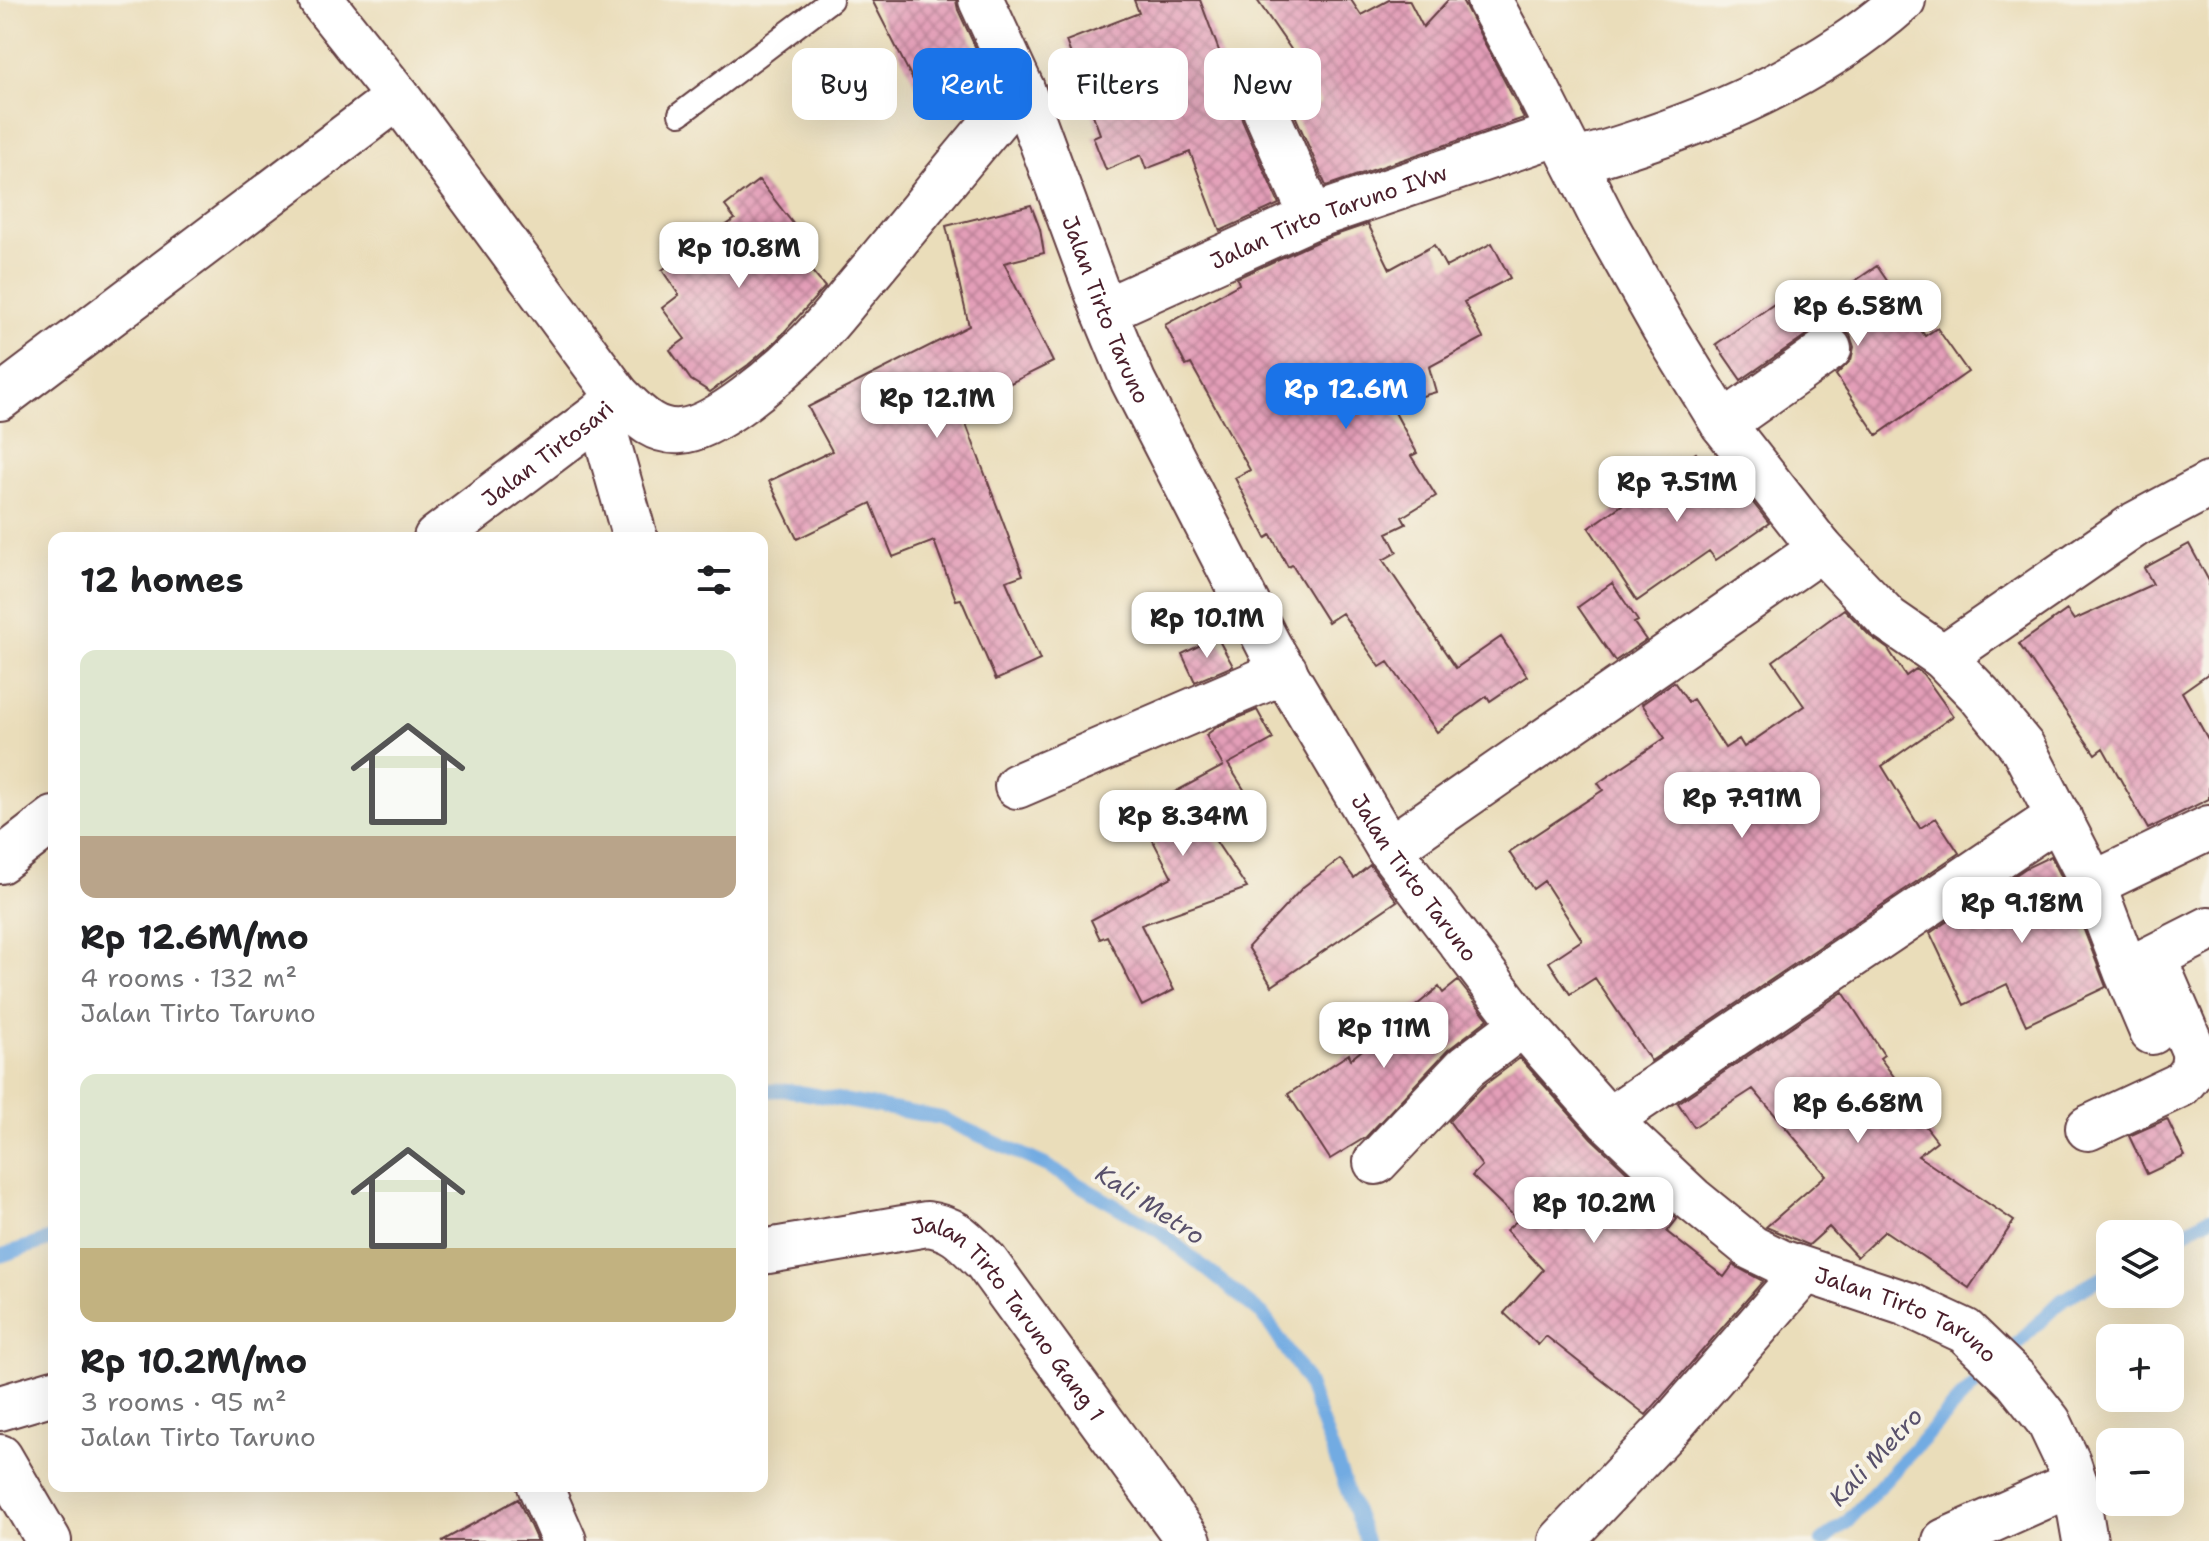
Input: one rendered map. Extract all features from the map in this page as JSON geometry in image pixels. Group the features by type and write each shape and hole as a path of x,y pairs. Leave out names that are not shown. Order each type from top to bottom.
{"street":[{"path":"321,0 398,97 609,405 634,532"},
{"name":"Jalan Tirto Taruno","path":"981,0 1003,48"},
{"path":"1489,0 1606,225 1656,315 1723,424 1821,549 1888,619 1943,657 1979,694 2023,748 2093,884 2194,1051 2190,1074 2180,1085 2088,1128"},
{"name":"Jalan Tirto Taruno IVw","path":"1104,311 1312,217 1567,147 1693,124 1786,82 1884,7"},
{"path":"0,398 398,97"},
{"name":"Jalan Tirto Taruno","path":"1032,116 1133,381 1269,646 1389,849 1523,1024 1608,1120 1692,1199 1752,1248 1805,1271 1907,1304 1965,1331 2016,1380 2049,1422 2068,1462 2075,1483 2085,1541"},
{"path":"609,405 661,430 680,431 697,428 743,400 807,346 996,120"},
{"path":"1269,120 1312,217"},
{"path":"1723,424 1829,349"},
{"name":"Jalan Tirtosari","path":"444,532 609,405"},
{"path":"1943,657 2136,524 2209,485"},
{"path":"1389,849 1821,549"},
{"path":"1017,786 1285,671"},
{"path":"1608,1120 2059,816"},
{"path":"0,861 48,824"},
{"path":"2093,884 2209,828"},
{"path":"2140,964 2209,929"},
{"path":"2140,964 2152,1032"},
{"path":"1376,1162 1466,1067 1523,1024"},
{"name":"Jalan Tirto Taruno Gang 1","path":"768,1251 927,1224 944,1226 957,1233 986,1262 1189,1541"},
{"path":"1561,1541 1673,1423 1805,1271"},
{"path":"0,1408 48,1394"},
{"path":"0,1457 49,1541"},
{"path":"1945,1541 2075,1483"},
{"path":"543,1492 564,1541"}],"lane":[{"path":"680,114 831,0"}],"building":[{"path":"872,0 956,0 976,48 913,48 913,80"},
{"path":"1134,0 1200,0 1218,48 1204,48 1204,120 1242,120 1279,204 1220,231 1190,152 1146,169 1141,155 1106,170 1093,137 1100,134 1095,120 1188,120 1188,48 1069,48 1066,41 1139,13"},
{"path":"1257,0 1351,0 1361,15 1389,0 1409,0 1423,27 1448,0 1462,0 1524,118 1326,186 1297,120 1321,120 1321,48 1290,48"},
{"path":"759,180 798,230 789,237 808,259 804,262 825,287 777,340 710,392 691,380 670,350 685,339 662,308 679,295 662,270 735,219 725,206"},
{"path":"1031,205 1040,229 1044,253 1004,263 1053,362 960,408 1023,575 1006,581 1040,660 996,680 961,599 956,600 934,541 893,557 871,503 797,539 769,481 832,451 808,407 969,326 946,226"},
{"path":"1368,224 1390,269 1434,245 1446,267 1492,243 1510,278 1464,302 1483,338 1429,367 1436,392 1391,405 1417,453 1411,456 1436,496 1402,517 1406,524 1387,533 1397,552 1383,560 1456,668 1501,637 1527,676 1490,701 1487,696 1437,732 1388,662 1380,667 1342,613 1328,622 1292,565 1288,567 1271,535 1266,538 1235,478 1250,470 1191,364 1186,366 1165,325 1239,284 1237,278 1321,240"},
{"path":"1877,266 1925,336 1937,328 1968,372 1877,435 1836,375 1851,360 1854,347 1850,335 1840,327 1827,324 1815,329 1741,380 1716,344 1793,291 1808,313"},
{"path":"1696,453 1703,463 1714,456 1740,493 1743,490 1769,523 1716,560 1709,551 1637,601 1589,528"},
{"path":"2189,544 2209,581 2209,673 2182,692 2209,741 2209,799 2148,829 2103,748 2095,754 2019,644 2067,610 2074,620 2153,584 2144,568"},
{"path":"1612,583 1638,621 1634,623 1646,640 1615,661 1578,607"},
{"path":"1844,609 1870,636 1888,649 1906,676 1916,669 1923,674 1953,716 1882,766 1920,828 1936,818 1959,853 1651,1061 1595,978 1570,994 1549,962 1582,940 1544,881 1533,889 1509,852 1603,790 1598,783 1665,738 1642,704 1674,682 1688,702 1693,699 1725,748 1739,739 1744,747 1804,706 1773,661"},
{"path":"1217,637 1233,666 1195,682 1182,654"},
{"path":"1257,710 1273,739 1228,764 1248,796 1205,825 1247,888 1141,925 1174,990 1142,1006 1107,936 1100,939 1091,920 1172,877 1138,812 1223,766 1206,735"},
{"path":"2051,856 2070,894 2106,987 2026,1025 2007,984 1964,1005 1930,933 2026,868"},
{"path":"1340,859 1354,878 1370,865 1397,901 1272,986 1248,947 1303,887"},
{"path":"1458,981 1488,1019 1448,1050 1366,1137 1330,1159 1288,1094 1349,1054 1351,1059 1439,987 1443,993"},
{"path":"1843,992 1884,1055 1880,1058 1910,1098 1906,1101 1937,1141 1918,1156 2014,1221 1969,1288 1885,1231 1857,1257 1829,1227 1809,1245 1766,1227 1826,1175 1753,1089 1694,1127 1678,1103"},
{"path":"1520,1058 1591,1138 1677,1219 1667,1232 1724,1277 1733,1265 1763,1281 1646,1415 1546,1336 1538,1345 1504,1313 1543,1270 1506,1230 1518,1220 1472,1176 1482,1166 1449,1121 1483,1086"},
{"path":"2167,1119 2185,1156 2147,1174 2129,1136"},
{"path":"518,1499 537,1541 442,1541"}],"waterway":[{"name":"Kali Metro","path":"768,1091 787,1090 941,1118 1045,1165 1159,1231 1263,1315 1305,1377 1366,1541"},
{"path":"2184,1232 2209,1218"},
{"name":"Kali Metro","path":"0,1256 48,1240"},
{"name":"Kali Metro","path":"1822,1541 1847,1522 1960,1399 2062,1300 2096,1281"}]}
